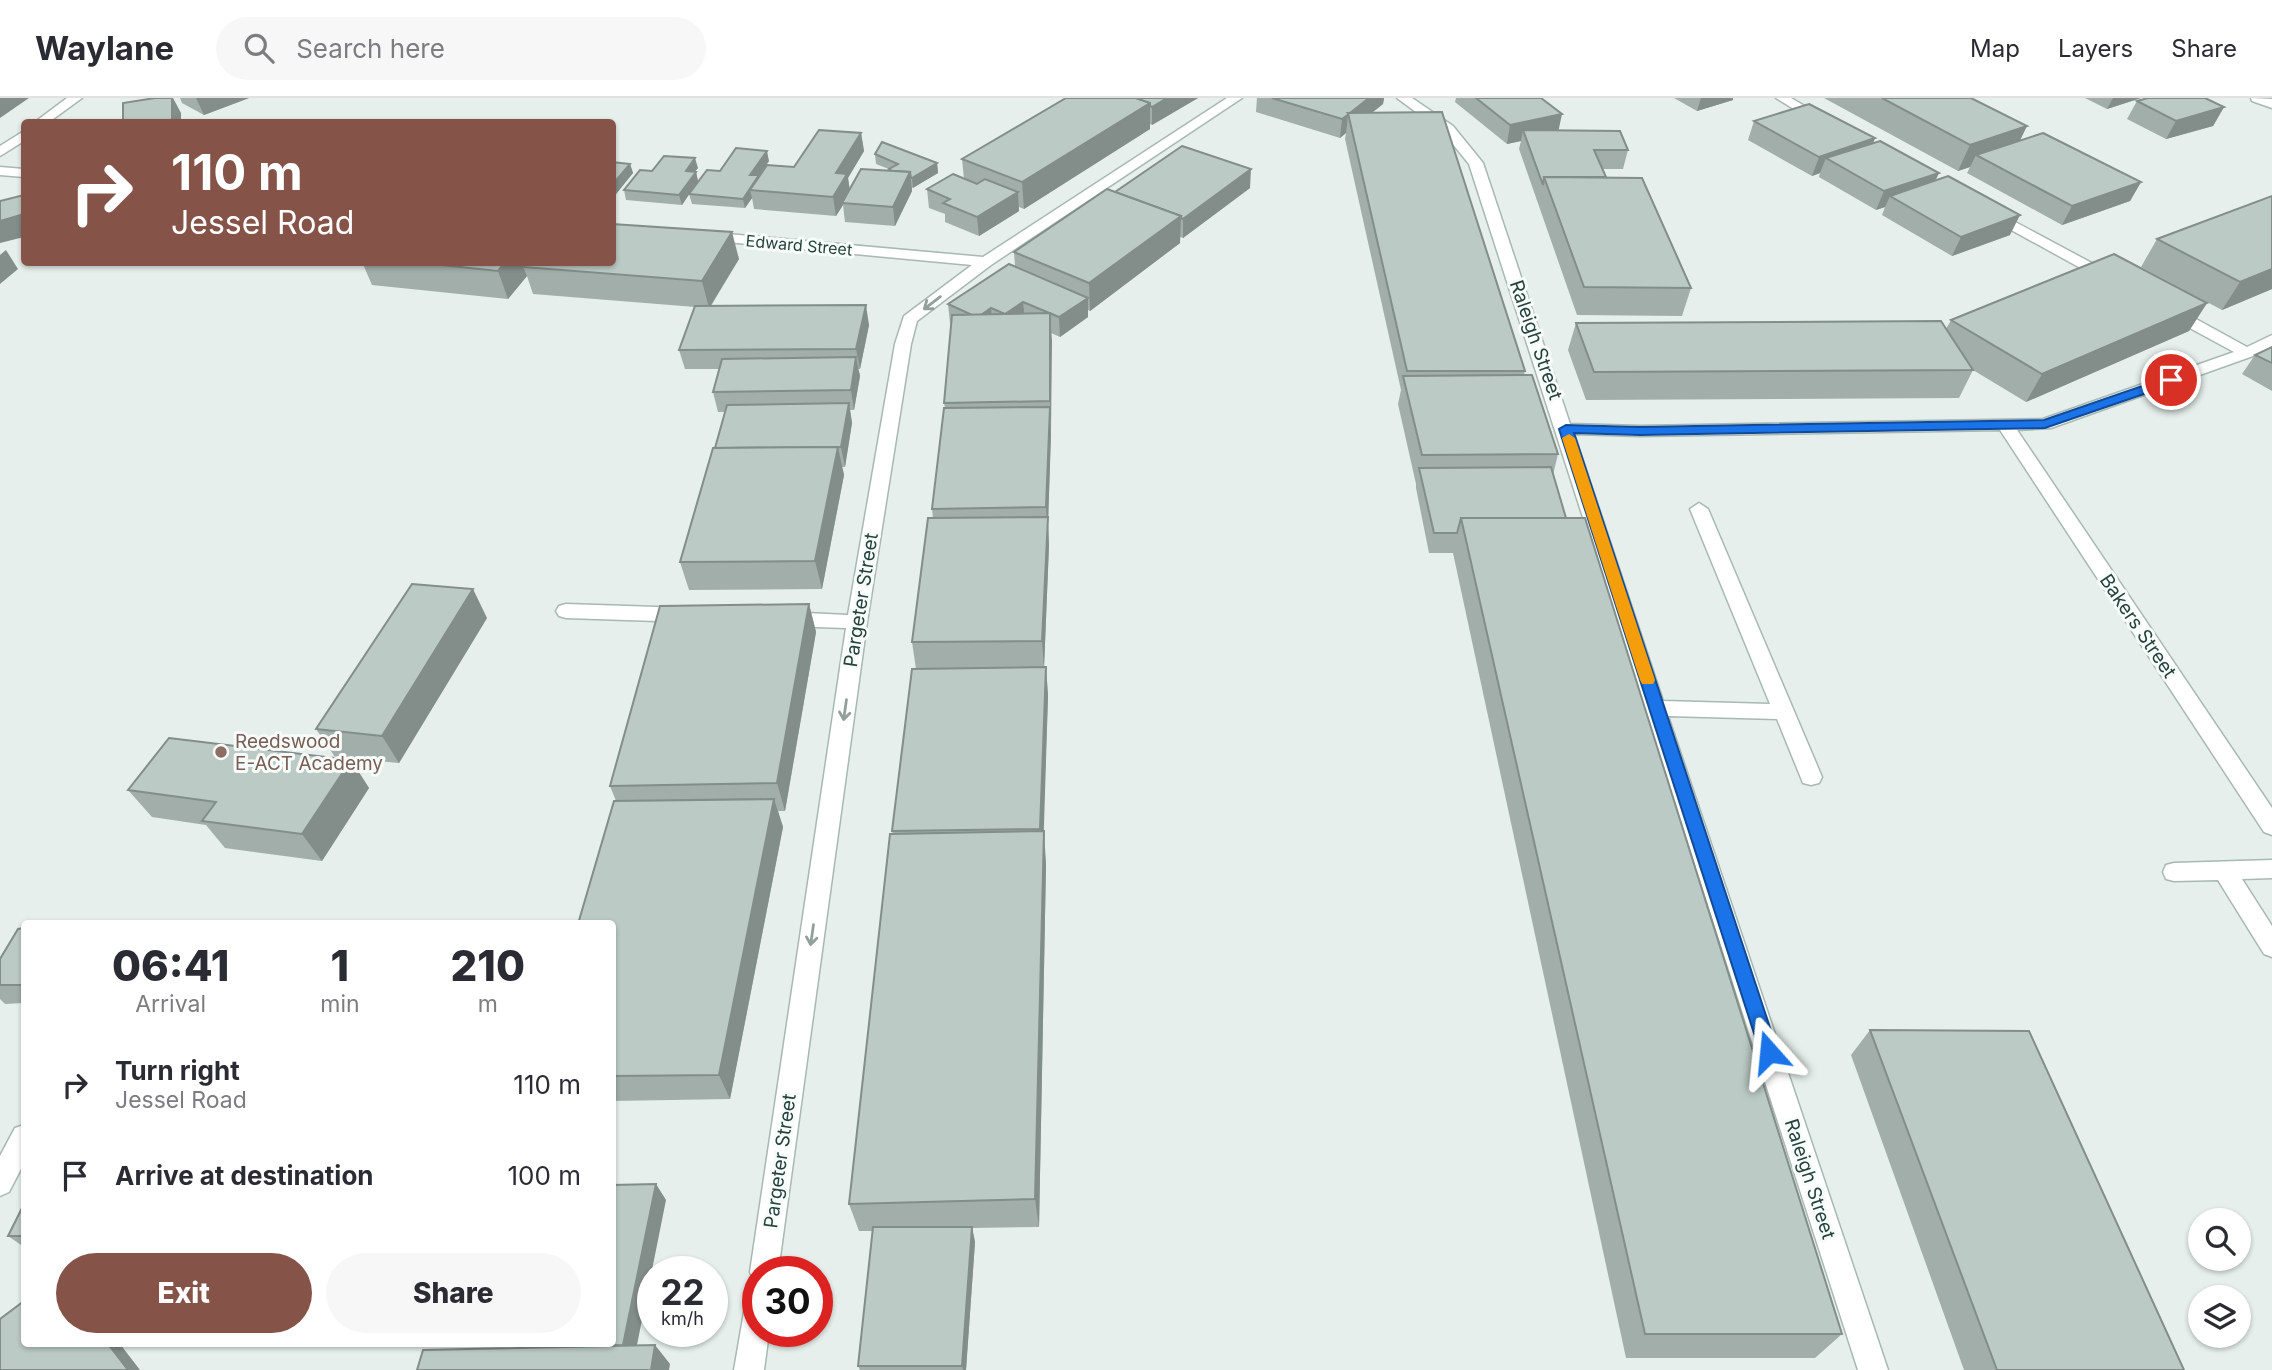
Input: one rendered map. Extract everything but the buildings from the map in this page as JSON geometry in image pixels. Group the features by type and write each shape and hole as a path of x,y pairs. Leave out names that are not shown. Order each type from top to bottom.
{"street":[{"path":"45,119 76,98"},
{"name":"Pargeter Street","path":"766,1256 857,622 903,344 910,319 986,262 1236,98"},
{"name":"Raleigh Street","path":"1403,98 1448,130 1476,163 1566,429 1873,1370"},
{"path":"1782,98 1831,125"},
{"path":"2257,98 2272,104"},
{"path":"0,152 21,137"},
{"path":"0,171 21,173"},
{"path":"1978,205 2125,286"},
{"name":"Edward Street","path":"696,235 986,262"},
{"path":"2161,306 2247,353"},
{"path":"1566,429 1640,431 2045,424 2247,353 2272,340"},
{"name":"Bakers Street","path":"2005,425 2272,826"},
{"path":"1699,509 1811,778"},
{"path":"566,611 705,616"},
{"path":"760,618 857,622"},
{"path":"1657,708 1784,712"},
{"path":"2174,872 2272,869"},
{"path":"2225,871 2272,947"},
{"path":"0,1183 21,1143"},
{"path":"749,1370 753,1347"}],"slow traffic":[{"path":"1569,438 1647,680"}],"place":[{"name":"Reedswood E-ACT Academy","path":"221,752"}],"route":[{"path":"1769,1052 1566,429 1640,431 2045,424 2171,380"}]}
